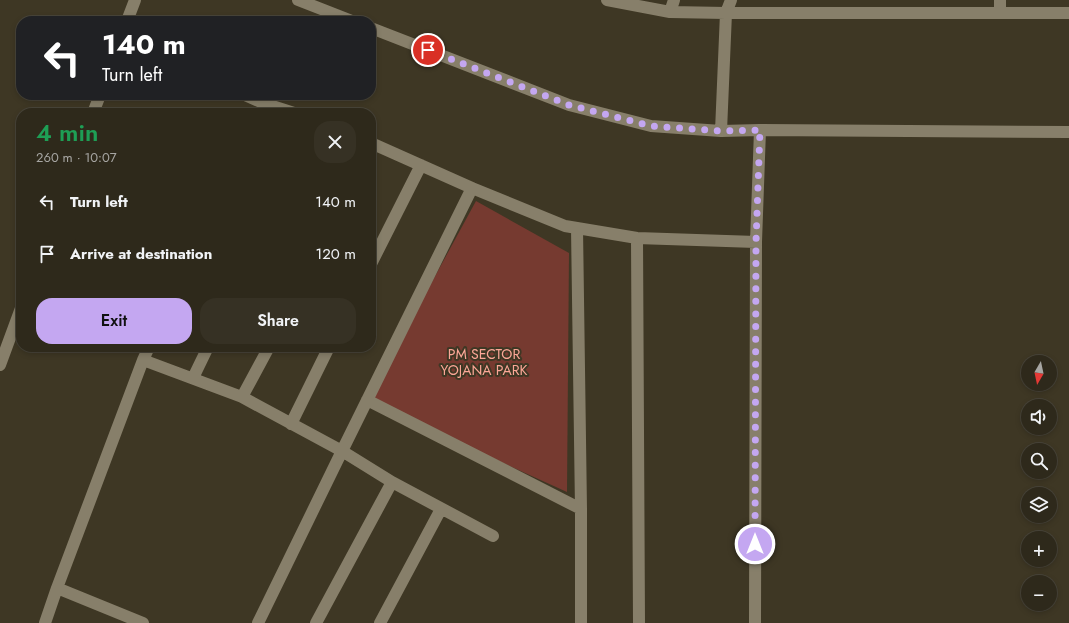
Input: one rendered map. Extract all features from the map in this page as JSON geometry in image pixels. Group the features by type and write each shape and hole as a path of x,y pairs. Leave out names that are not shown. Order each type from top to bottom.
{"street":[{"path":"129,16 135,0"},
{"path":"298,0 339,16"},
{"path":"608,0 670,12 1069,13"},
{"path":"670,12 674,0"},
{"path":"721,131 726,12 731,0"},
{"path":"1000,0 1000,12"},
{"path":"376,30 569,105 651,126 721,131 1069,132"},
{"path":"251,100 261,108"},
{"path":"755,623 756,242 760,130"},
{"path":"376,148 421,165 472,188 565,226 637,238 756,242"},
{"path":"376,254 421,165"},
{"path":"258,623 472,188"},
{"path":"577,228 581,623"},
{"path":"637,238 639,623"},
{"path":"0,365 16,322"},
{"path":"45,623 147,352"},
{"path":"193,378 206,352"},
{"path":"242,397 266,352"},
{"path":"291,424 327,352"},
{"path":"143,360 242,397 342,451 392,482 493,536"},
{"path":"367,400 581,510"},
{"path":"316,623 392,482"},
{"path":"380,623 441,508"},
{"path":"57,588 143,623"}],"green space":[{"name":"PM SECTOR YOJANA PARK","path":"476,201 569,253 567,492 367,401"}],"route":[{"path":"428,50 569,105 651,126 721,131 760,130 756,242 755,544"}]}
